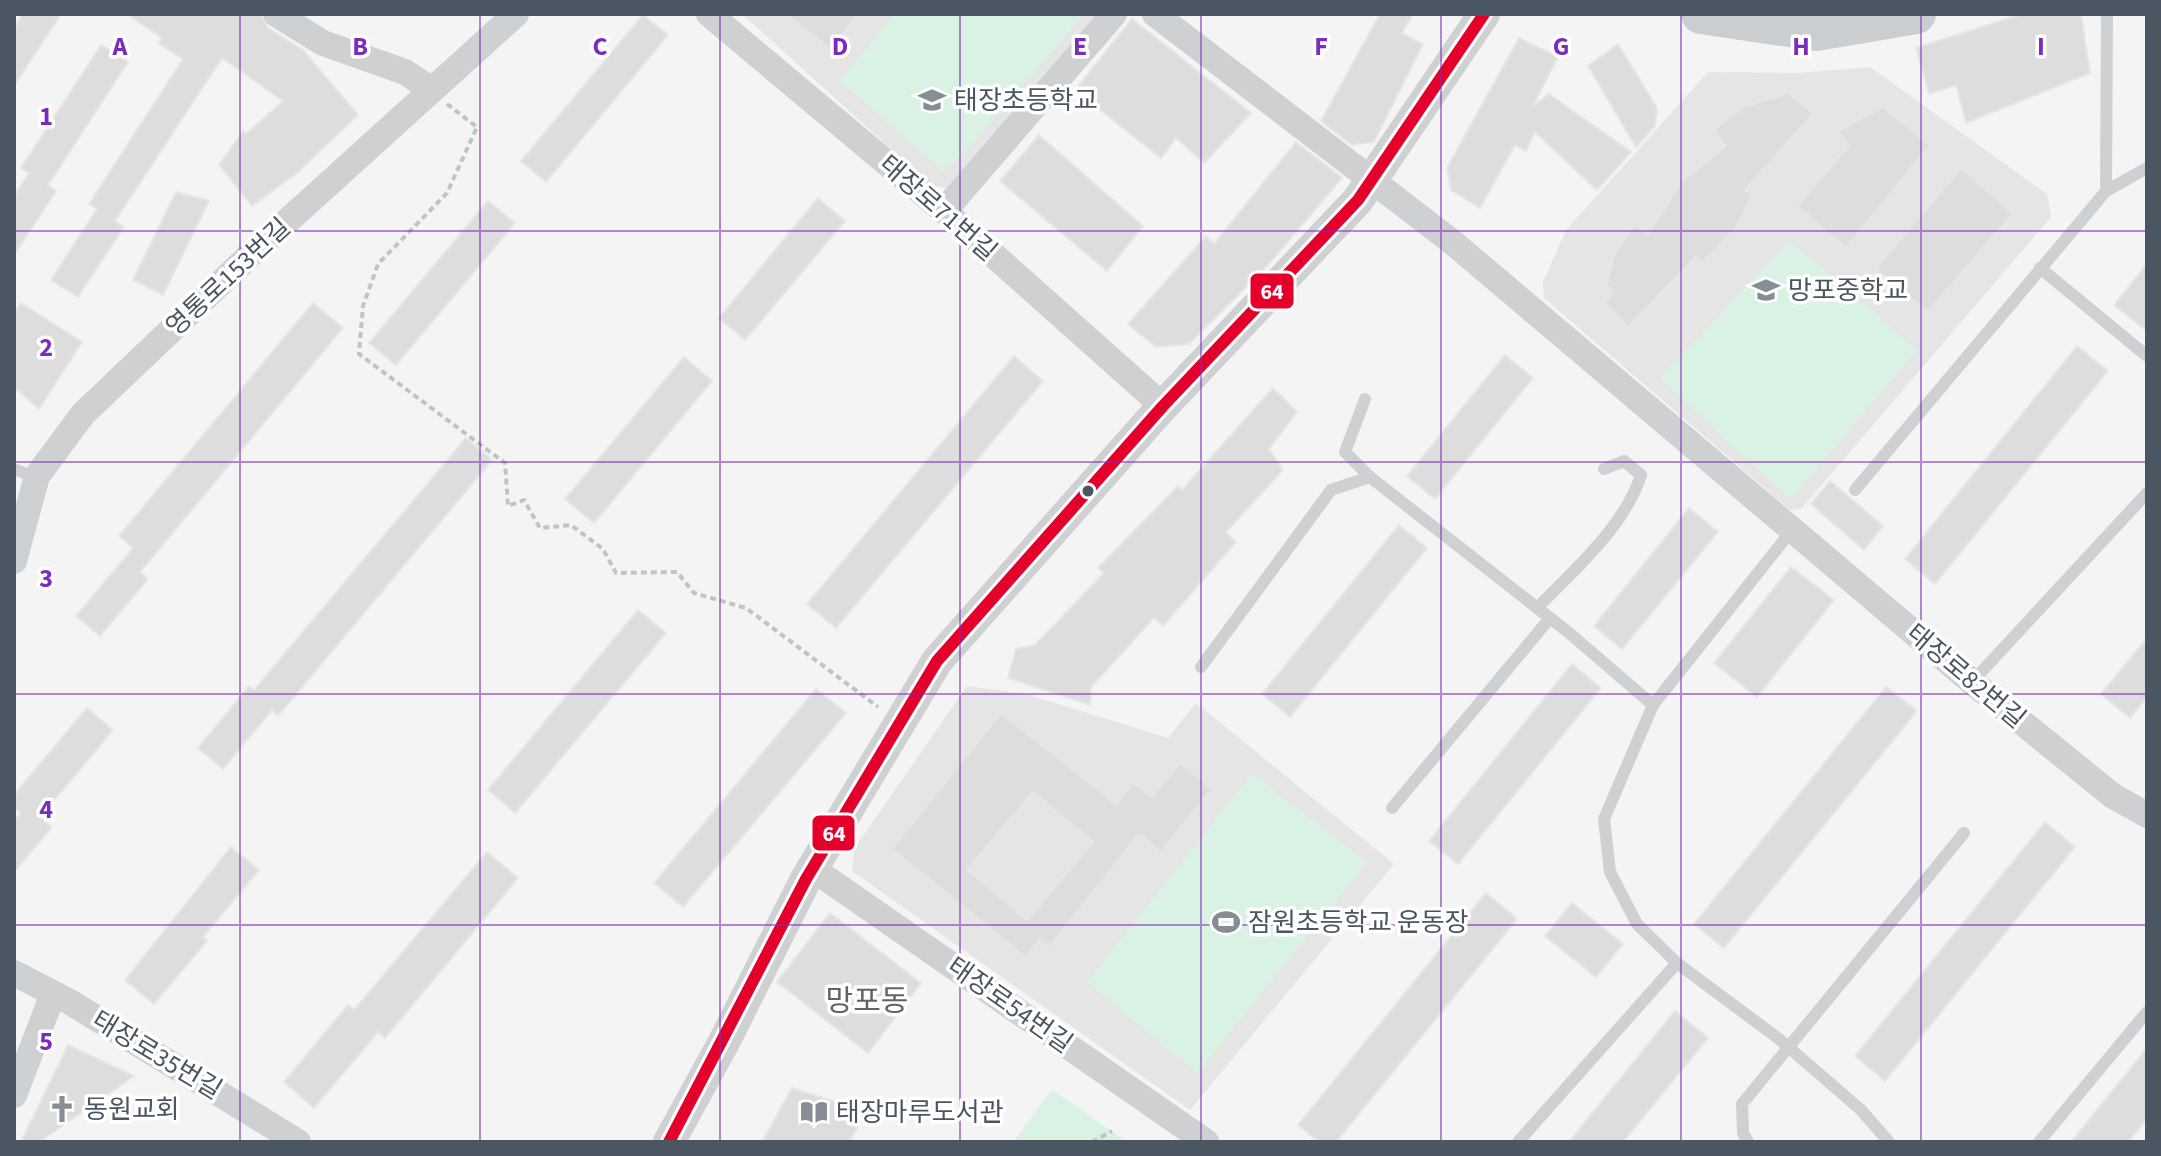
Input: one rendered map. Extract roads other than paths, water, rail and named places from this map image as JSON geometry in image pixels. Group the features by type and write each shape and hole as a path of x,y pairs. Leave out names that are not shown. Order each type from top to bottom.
{"main road":[{"path":"1701,14 1816,31 1916,14"}],"street":[{"path":"276,14 323,43 405,72 437,95"},
{"name":"영통로153번길","path":"14,561 25,476 83,414 437,95 516,14"},
{"name":"태장로71번길","path":"709,14 944,211 1163,406"},
{"path":"944,211 1114,14"},
{"name":"태장로82번길","path":"1155,14 1451,241 1972,682 2113,796 2147,815"},
{"path":"669,1142 813,869 937,661 1163,406 1358,200 1484,14"},
{"name":"태장로54번길","path":"813,869 1206,1142"},
{"name":"태장로35번길","path":"14,973 298,1142"},
{"path":"14,1095 53,994"}],"lane":[{"path":"2106,191 2107,14"},
{"path":"1855,490 2106,191 2147,168"},
{"path":"2040,268 2147,356"},
{"path":"1365,399 1345,452 1370,477 1550,618 1653,705"},
{"path":"1537,608 1588,554 1634,496 1641,475 1624,461 1604,469"},
{"path":"1201,667 1331,490 1370,477"},
{"path":"1972,682 2147,493"},
{"path":"1792,530 1653,705 1604,819 1610,872 1637,924 1677,963 1789,1048 1861,1110 1889,1142"},
{"path":"1392,808 1550,618"},
{"path":"1748,1142 1743,1133 1742,1104 1964,833"},
{"path":"1518,1142 1677,963"},
{"path":"2039,1142 2147,1012"}],"place":[{"name":"태장초등학교","path":"932,100"},
{"name":"망포중학교","path":"1766,290"},
{"name":"잠원초등학교 운동장","path":"1226,922"},
{"name":"동원교회","path":"62,1109"},
{"name":"태장마루도서관","path":"814,1112"}],"district":[{"name":"망포동","path":"867,1001"}]}
